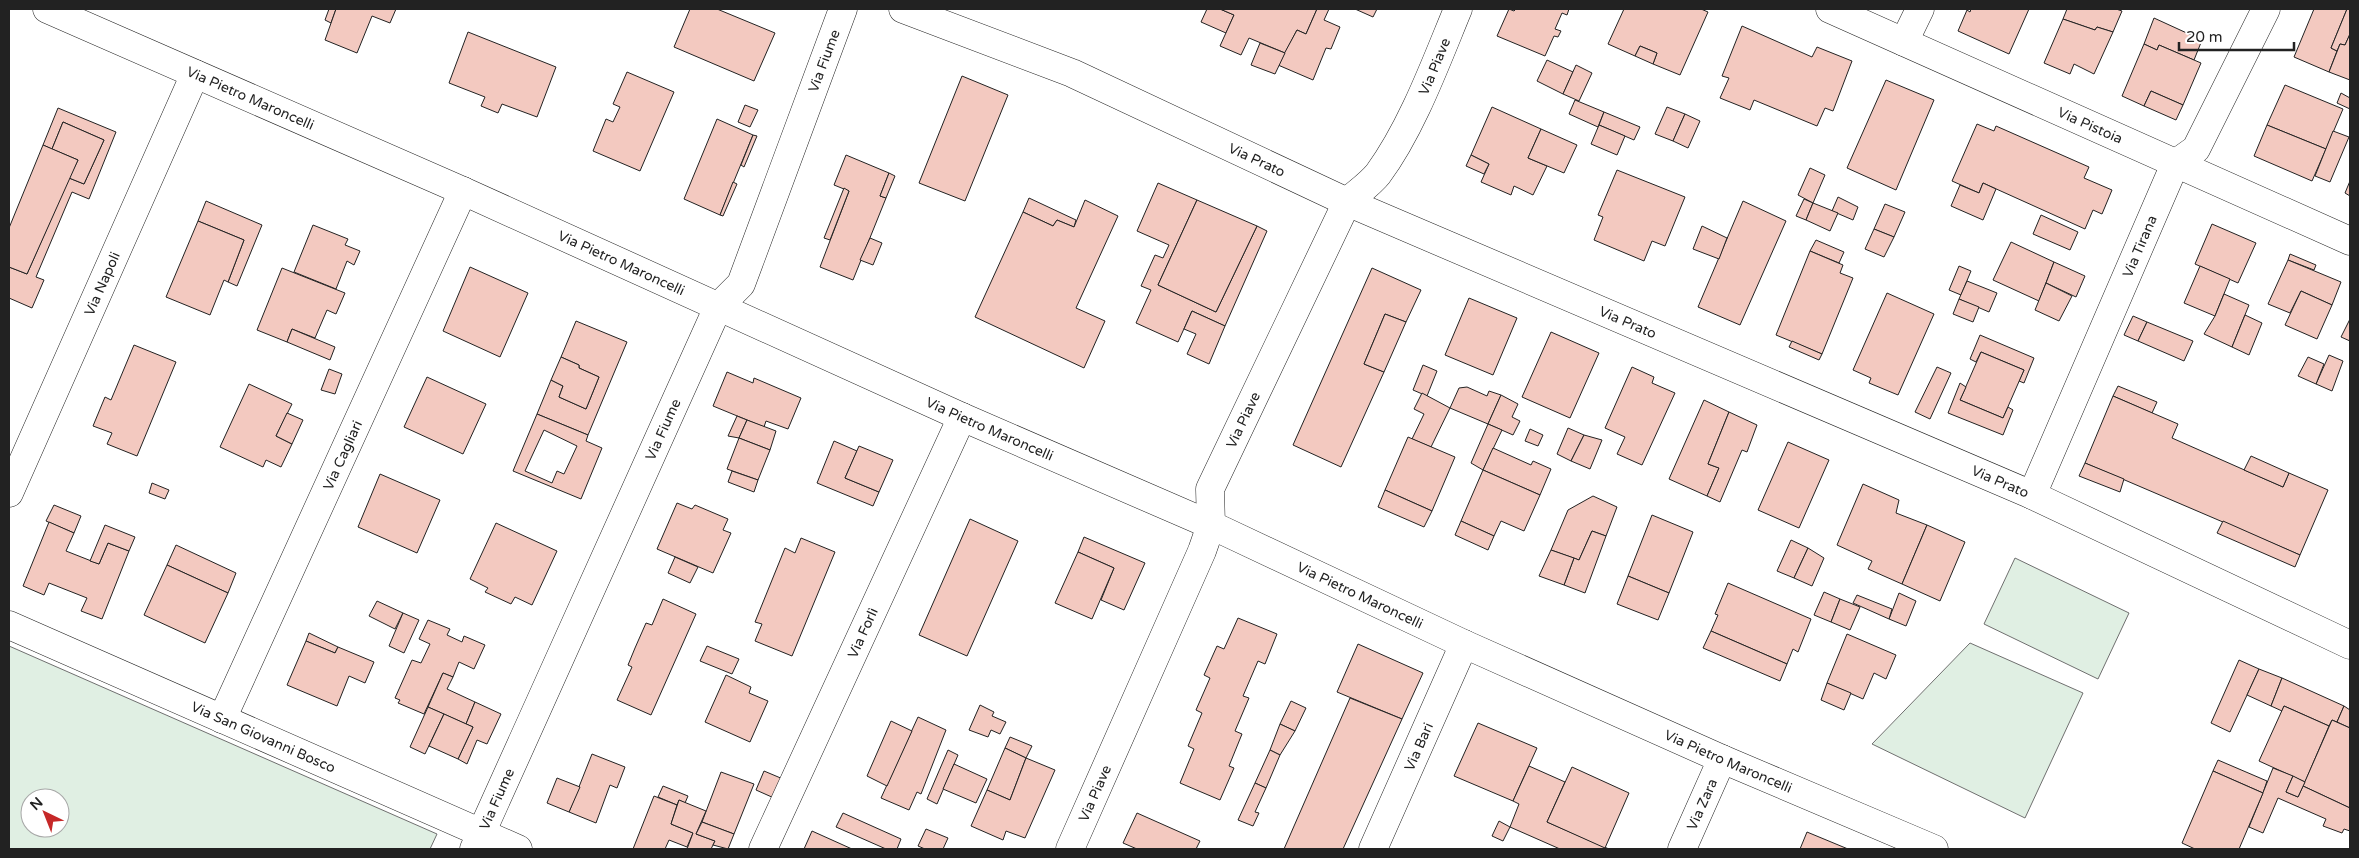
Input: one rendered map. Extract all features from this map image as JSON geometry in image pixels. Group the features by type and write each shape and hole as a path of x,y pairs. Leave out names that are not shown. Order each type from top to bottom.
{"street":[{"name":"Via Pietro Maroncelli","path":"46,9 463,191 962,417 1210,526 1464,644 1722,759 1890,841 1934,849"},
{"name":"Via Fiume","path":"478,841 718,307 741,284 843,9"},
{"name":"Via Prato","path":"903,9 1072,73 1347,202 2032,495 2350,645"},
{"name":"Via Piave","path":"1070,849 1202,551 1210,526 1210,489 1347,202 1377,175 1401,138 1436,63 1458,9"},
{"name":"Via Pistoia","path":"1830,9 2350,241"},
{"path":"1904,42 1920,9"},
{"path":"2175,164 2196,149 2266,9"},
{"name":"Via Napoli","path":"9,493 194,74"},
{"name":"Via Tirana","path":"2032,495 2175,164"},
{"name":"Via Cagliari","path":"222,718 463,191"},
{"name":"Via Forlì","path":"763,849 962,417"},
{"name":"Via San Giovanni Bosco","path":"9,624 222,718 478,841 518,849"},
{"name":"Via Bari","path":"1373,849 1464,644"},
{"name":"Via Zara","path":"1682,849 1722,759"}],"green space":[{"path":"2015,558 2129,613 2098,679 1984,624"},
{"path":"1970,643 2083,693 2025,818 1872,744"},
{"path":"9,646 437,834 430,849 9,849"}],"building":[{"path":"329,9 336,9 331,23 325,20"},
{"path":"336,9 396,9 390,23 372,16 357,53 325,40"},
{"path":"690,9 717,9 775,33 754,81 674,47"},
{"path":"1207,9 1220,9 1234,15 1226,33 1201,22"},
{"path":"1220,9 1317,9 1306,34 1297,30 1285,53 1249,38 1241,55 1220,46 1234,15"},
{"path":"1317,9 1329,9 1324,20 1340,27 1331,49 1326,48 1313,80 1278,65 1297,30 1306,34"},
{"path":"1355,9 1377,9 1373,17"},
{"path":"1509,9 1514,11 1516,9 1569,9 1567,15 1562,13 1555,29 1561,31 1558,37 1554,36 1545,56 1497,36"},
{"path":"1624,9 1701,9 1708,12 1680,75 1653,64 1657,53 1640,46 1635,56 1608,44"},
{"path":"1971,9 2029,9 2009,54 1958,31 1967,10 1970,12"},
{"path":"2067,9 2116,9 2122,11 2113,32 2097,27 2095,30 2063,19"},
{"path":"2314,9 2347,9 2331,48 2337,51 2329,72 2294,57"},
{"path":"2347,9 2350,9 2350,34 2345,45 2340,44 2337,51 2331,48"},
{"path":"2154,18 2202,40 2194,60 2159,45 2157,50 2144,44"},
{"path":"2063,19 2095,30 2097,27 2113,32 2094,74 2074,64 2070,74 2044,63"},
{"path":"1742,26 1812,57 1817,47 1852,61 1833,111 1825,108 1817,126 1754,100 1750,110 1720,98 1729,78 1722,76"},
{"path":"468,32 556,67 537,117 502,104 498,113 481,106 485,97 449,83"},
{"path":"2350,34 2350,80 2329,72 2340,44 2345,45"},
{"path":"1260,43 1285,53 1275,74 1251,65"},
{"path":"2144,44 2157,50 2159,45 2201,63 2183,105 2151,91 2144,106 2122,96"},
{"path":"1640,46 1657,53 1653,64 1635,56"},
{"path":"1547,60 1573,72 1563,94 1537,81"},
{"path":"1576,65 1592,73 1579,101 1563,94"},
{"path":"627,72 674,92 640,171 593,151 606,119 613,122 620,107 613,104"},
{"path":"962,76 1008,95 965,201 919,183"},
{"path":"1886,80 1934,100 1896,190 1847,168"},
{"path":"2285,85 2343,109 2326,149 2267,125"},
{"path":"2151,91 2183,105 2176,120 2144,106"},
{"path":"2341,93 2350,98 2350,109 2337,103"},
{"path":"1575,100 1604,112 1598,127 1569,114"},
{"path":"745,105 758,110 750,127 738,122"},
{"path":"1492,107 1541,129 1528,158 1547,166 1533,195 1514,186 1511,195 1481,182 1489,164 1471,155"},
{"path":"1667,107 1685,114 1673,141 1655,134"},
{"path":"58,108 116,132 89,199 72,192 36,277 44,280 32,308 9,298 9,267 27,274 69,178 84,184 104,140 63,122 52,149 43,145"},
{"path":"1604,112 1640,127 1634,140 1599,125"},
{"path":"1685,114 1700,121 1688,148 1673,141"},
{"path":"717,119 753,135 720,215 684,199"},
{"path":"63,122 104,140 84,184 69,178 78,160 52,149"},
{"path":"1977,124 1994,131 1996,126 2089,167 2084,178 2112,190 2102,214 2093,210 2085,229 1983,183 1979,193 1952,181"},
{"path":"1599,125 1625,136 1617,155 1591,144"},
{"path":"2267,125 2326,149 2312,181 2254,156"},
{"path":"1541,129 1577,145 1564,173 1528,158"},
{"path":"2333,131 2349,137 2330,182 2315,176"},
{"path":"753,135 757,136 744,167 741,165"},
{"path":"43,145 78,160 27,274 9,267 9,228"},
{"path":"846,155 889,173 880,196 886,198 853,280 820,267 849,191 834,185"},
{"path":"1471,155 1489,164 1484,174 1466,166"},
{"path":"1810,168 1825,175 1813,203 1798,195"},
{"path":"1617,170 1685,197 1665,246 1652,241 1644,261 1594,240 1603,217 1598,215"},
{"path":"889,173 895,176 886,198 880,196"},
{"path":"2350,181 2350,196 2345,193"},
{"path":"733,182 737,184 723,216 720,215"},
{"path":"1158,183 1197,200 1158,285 1216,312 1257,226 1267,231 1225,326 1192,311 1178,342 1136,323 1151,290 1141,286 1155,255 1163,258 1169,245 1137,231"},
{"path":"1983,183 1996,189 1983,220 1951,206 1960,185 1979,193"},
{"path":"844,188 849,191 830,240 824,238"},
{"path":"1838,197 1858,207 1853,220 1832,211"},
{"path":"1029,198 1076,220 1074,227 1057,220 1053,226 1023,212"},
{"path":"1804,199 1813,203 1806,220 1796,216"},
{"path":"1085,200 1118,216 1076,308 1105,321 1084,368 975,317 1023,212 1053,226 1057,220 1074,227"},
{"path":"1197,200 1257,226 1216,312 1158,285"},
{"path":"206,201 262,225 237,286 228,282 244,240 198,221"},
{"path":"1743,201 1786,221 1740,325 1698,307"},
{"path":"1813,203 1838,213 1830,231 1806,220"},
{"path":"1885,204 1905,212 1894,237 1874,229"},
{"path":"2041,215 2078,232 2070,250 2033,234"},
{"path":"198,221 244,240 228,282 224,280 210,315 166,297"},
{"path":"2212,224 2256,243 2238,283 2195,264"},
{"path":"313,225 348,239 345,245 360,251 354,265 347,261 336,289 294,272"},
{"path":"1702,226 1727,238 1719,259 1693,249"},
{"path":"1874,229 1894,237 1884,257 1865,249"},
{"path":"870,238 882,243 873,265 860,260"},
{"path":"1816,240 1844,252 1839,263 1810,251"},
{"path":"2011,242 2054,262 2039,301 1993,280"},
{"path":"1810,251 1843,265 1840,273 1853,278 1822,354 1776,335"},
{"path":"2290,254 2316,265 2314,270 2288,260"},
{"path":"2288,260 2341,282 2332,305 2301,291 2290,313 2268,304"},
{"path":"2054,262 2085,276 2076,297 2046,283"},
{"path":"1959,266 1971,271 1961,295 1949,290"},
{"path":"2200,266 2230,279 2215,316 2184,303"},
{"path":"470,267 528,293 500,357 443,331"},
{"path":"282,268 345,293 336,314 327,310 315,338 292,329 287,342 257,330"},
{"path":"1372,268 1421,290 1406,322 1385,314 1364,364 1384,372 1341,467 1293,445"},
{"path":"1967,281 1997,293 1989,312 1959,299"},
{"path":"2046,283 2072,296 2059,321 2035,310"},
{"path":"2301,291 2332,305 2317,339 2285,325"},
{"path":"1887,293 1934,314 1898,395 1869,383 1871,378 1853,370"},
{"path":"2224,294 2249,305 2232,347 2204,334 2215,316"},
{"path":"1469,298 1517,318 1493,375 1445,355"},
{"path":"1959,299 1979,307 1973,322 1953,314"},
{"path":"1192,311 1225,326 1209,364 1187,354 1196,334 1184,329"},
{"path":"1385,314 1406,322 1384,372 1364,364"},
{"path":"2245,315 2262,323 2249,355 2232,347"},
{"path":"2133,316 2147,322 2138,341 2124,335"},
{"path":"2350,319 2350,341 2341,337"},
{"path":"576,321 627,342 588,435 537,414 551,380 563,386 559,397 586,409 599,377 561,357"},
{"path":"2147,322 2193,341 2184,361 2138,341"},
{"path":"292,329 335,347 330,360 287,342"},
{"path":"1551,332 1599,353 1570,418 1522,397"},
{"path":"1980,335 2034,358 2024,383 2019,381 2024,370 1981,352 1976,362 1970,359"},
{"path":"1792,341 1822,354 1819,360 1789,347"},
{"path":"134,345 176,362 137,456 107,444 112,433 93,426 105,397 111,400"},
{"path":"1981,352 2024,370 2003,418 1960,400"},
{"path":"2329,355 2343,361 2332,391 2316,384"},
{"path":"561,357 599,377 586,409 559,397 563,386 551,380"},
{"path":"2308,357 2324,364 2316,384 2298,376"},
{"path":"1423,365 1437,371 1427,396 1413,390"},
{"path":"1632,367 1654,377 1652,383 1675,393 1642,465 1617,454 1625,437 1605,428"},
{"path":"1937,367 1951,373 1930,419 1915,412"},
{"path":"329,369 342,374 335,394 321,390"},
{"path":"727,372 753,383 754,378 801,398 788,429 766,421 764,427 713,406"},
{"path":"427,377 486,404 463,454 404,427"},
{"path":"1960,383 1966,387 1960,400 2003,418 2008,407 2013,410 2003,435 1948,413"},
{"path":"249,384 292,404 276,436 292,444 281,467 266,460 263,467 220,447"},
{"path":"2118,386 2157,402 2152,413 2113,396"},
{"path":"1467,387 1487,396 1489,391 1501,395 1488,424 1450,408 1459,388"},
{"path":"1422,393 1450,408 1431,447 1412,439 1424,414 1414,409"},
{"path":"1501,395 1518,404 1512,417 1520,421 1513,435 1488,424"},
{"path":"2113,396 2178,424 2172,438 2283,487 2289,473 2328,490 2300,555 2085,463"},
{"path":"1704,400 1729,412 1708,464 1719,468 1707,496 1669,479"},
{"path":"1729,412 1757,425 1747,452 1742,450 1720,502 1707,496 1719,468 1708,464"},
{"path":"287,413 303,420 292,444 276,436"},
{"path":"537,414 588,435 586,441 602,448 581,499 513,471","holes":["544,430 577,446 564,474 557,471 552,483 525,471"]},
{"path":"737,416 747,420 739,438 728,436"},
{"path":"747,420 776,431 770,450 739,438"},
{"path":"1488,424 1502,430 1483,470 1471,463"},
{"path":"1568,428 1584,435 1571,461 1557,454"},
{"path":"1530,429 1543,435 1538,446 1525,441"},
{"path":"1584,435 1602,440 1590,469 1571,461"},
{"path":"1408,437 1455,457 1432,511 1385,490"},
{"path":"739,438 770,450 758,480 727,469"},
{"path":"834,441 857,451 845,478 879,492 873,506 817,483"},
{"path":"1788,442 1829,460 1799,528 1758,510"},
{"path":"859,446 893,460 879,492 845,478"},
{"path":"1493,448 1531,465 1533,461 1551,469 1540,495 1483,470"},
{"path":"2251,456 2289,473 2283,487 2244,470"},
{"path":"2085,463 2124,479 2120,492 2079,476"},
{"path":"1483,470 1540,495 1524,531 1501,521 1494,536 1461,521"},
{"path":"732,471 758,480 754,492 728,482"},
{"path":"380,474 440,500 417,553 358,527"},
{"path":"152,483 169,490 165,499 149,493"},
{"path":"1863,484 1899,500 1896,513 1927,525 1902,584 1868,569 1872,561 1837,545"},
{"path":"1385,490 1432,511 1424,527 1378,507"},
{"path":"1593,496 1617,507 1606,536 1592,531 1579,560 1551,550 1568,510"},
{"path":"677,503 692,509 695,505 728,519 723,530 731,533 713,573 657,549"},
{"path":"54,505 81,516 74,533 46,521"},
{"path":"1652,515 1693,532 1669,593 1628,576"},
{"path":"970,519 1018,541 967,656 919,635"},
{"path":"1461,521 1494,536 1488,550 1455,535"},
{"path":"2223,521 2300,555 2295,567 2217,533"},
{"path":"49,522 74,533 66,551 99,564 108,543 129,551 102,619 81,611 87,598 49,583 44,595 23,586"},
{"path":"496,523 557,551 532,605 515,597 511,604 485,592 488,588 470,579"},
{"path":"105,525 135,537 129,551 108,543 99,564 90,561"},
{"path":"1927,525 1965,542 1940,601 1902,584"},
{"path":"1592,531 1606,536 1585,593 1564,585 1574,558 1579,560"},
{"path":"1084,537 1145,563 1124,610 1101,600 1114,568 1078,552"},
{"path":"801,538 835,552 792,656 755,641 762,624 755,622 785,548 795,553"},
{"path":"1791,540 1808,548 1794,578 1777,571"},
{"path":"176,545 236,573 228,593 167,565"},
{"path":"1808,548 1824,558 1812,586 1794,578"},
{"path":"1551,550 1574,558 1564,585 1539,576"},
{"path":"1078,552 1114,568 1092,619 1055,603"},
{"path":"675,557 698,567 690,583 668,573"},
{"path":"167,565 228,593 205,643 144,615"},
{"path":"1628,576 1669,593 1658,620 1617,604"},
{"path":"1728,583 1811,619 1798,652 1793,649 1787,664 1711,631 1718,615 1715,614"},
{"path":"1824,592 1840,599 1831,622 1814,615"},
{"path":"1899,593 1916,601 1906,626 1889,619"},
{"path":"1857,595 1892,609 1889,619 1853,603"},
{"path":"663,599 696,614 651,715 617,700 632,667 628,665 646,623 652,625"},
{"path":"1840,599 1860,607 1850,630 1831,622"},
{"path":"377,601 403,613 395,629 369,616"},
{"path":"403,613 419,620 404,653 389,646"},
{"path":"1238,618 1277,634 1265,664 1258,661 1243,696 1249,698 1235,731 1242,734 1229,766 1234,768 1220,800 1180,783 1194,749 1188,746 1202,713 1196,710 1210,678 1204,675 1217,646 1224,649"},
{"path":"428,620 450,629 447,635 462,642 464,636 485,645 474,669 459,662 453,677 443,673 424,714 398,703 400,700 395,698 412,660 421,663 430,644 419,639"},
{"path":"1711,631 1787,664 1780,681 1703,648"},
{"path":"309,633 338,647 335,653 306,641"},
{"path":"1847,634 1896,655 1886,679 1874,673 1863,699 1827,683"},
{"path":"306,641 335,653 338,647 374,662 365,683 349,676 337,706 287,685"},
{"path":"1358,644 1423,673 1402,719 1337,692"},
{"path":"707,646 739,659 732,674 700,661"},
{"path":"2239,660 2259,669 2230,732 2211,723"},
{"path":"2259,669 2282,678 2271,706 2247,695"},
{"path":"443,673 453,677 447,689 475,702 466,724 428,707"},
{"path":"726,675 751,687 749,693 768,701 750,742 705,722"},
{"path":"2282,678 2344,706 2337,722 2332,720 2329,726 2284,706 2282,711 2271,706"},
{"path":"1827,683 1851,693 1844,710 1821,700"},
{"path":"1350,698 1402,719 1343,849 1284,849"},
{"path":"1291,701 1306,708 1295,731 1280,724"},
{"path":"475,702 501,714 487,744 477,740 467,764 458,759 473,727 466,724"},
{"path":"980,705 994,712 992,716 1006,722 1000,734 991,730 988,737 969,730"},
{"path":"2284,706 2329,726 2305,782 2259,761"},
{"path":"2344,706 2350,710 2350,728 2337,722"},
{"path":"428,707 444,714 425,754 410,747"},
{"path":"444,714 473,727 458,759 429,746"},
{"path":"918,717 946,730 921,794 917,792 909,810 881,798"},
{"path":"2332,720 2350,728 2350,808 2303,786"},
{"path":"891,721 912,731 887,786 867,776"},
{"path":"1478,723 1537,748 1513,801 1454,776"},
{"path":"1280,724 1295,731 1280,755 1270,750"},
{"path":"1010,737 1032,746 1026,758 1005,748"},
{"path":"1005,748 1026,758 1010,800 987,790"},
{"path":"948,750 958,755 937,804 927,799"},
{"path":"1270,750 1280,755 1266,788 1255,783"},
{"path":"592,754 625,767 617,788 610,785 596,823 569,812"},
{"path":"1026,758 1055,770 1025,838 1006,831 1003,840 971,826 987,790 1010,800"},
{"path":"2218,760 2267,781 2263,793 2213,771"},
{"path":"954,764 987,779 976,803 943,789"},
{"path":"1529,766 1565,782 1547,822 1609,849 1560,849 1510,827 1519,804 1513,801"},
{"path":"1572,767 1629,793 1605,848 1547,822"},
{"path":"2273,768 2293,776 2286,792 2298,797 2303,786 2350,808 2350,831 2344,829 2342,833 2323,826 2326,819 2278,798 2263,833 2249,827"},
{"path":"764,771 783,779 774,798 756,790"},
{"path":"2213,771 2263,793 2239,849 2195,849 2182,843"},
{"path":"721,772 754,784 734,834 702,822"},
{"path":"2293,776 2305,782 2298,797 2286,792"},
{"path":"557,778 580,787 569,812 547,803"},
{"path":"1255,783 1266,788 1255,812 1259,813 1253,826 1238,820"},
{"path":"663,786 688,796 685,803 679,800 677,805 658,797"},
{"path":"654,796 677,805 671,824 693,833 687,847 669,840 665,849 633,849"},
{"path":"679,800 706,811 696,834 715,841 711,849 687,849 693,833 671,824"},
{"path":"843,813 901,839 897,849 886,849 836,827"},
{"path":"1137,813 1200,841 1196,849 1137,849 1123,843"},
{"path":"1499,821 1510,827 1503,841 1492,836"},
{"path":"702,822 734,834 728,849 713,845 715,841 696,834"},
{"path":"926,829 948,838 943,849 925,849 918,846"},
{"path":"812,831 852,849 804,849"},
{"path":"1807,832 1848,849 1800,849"}]}
